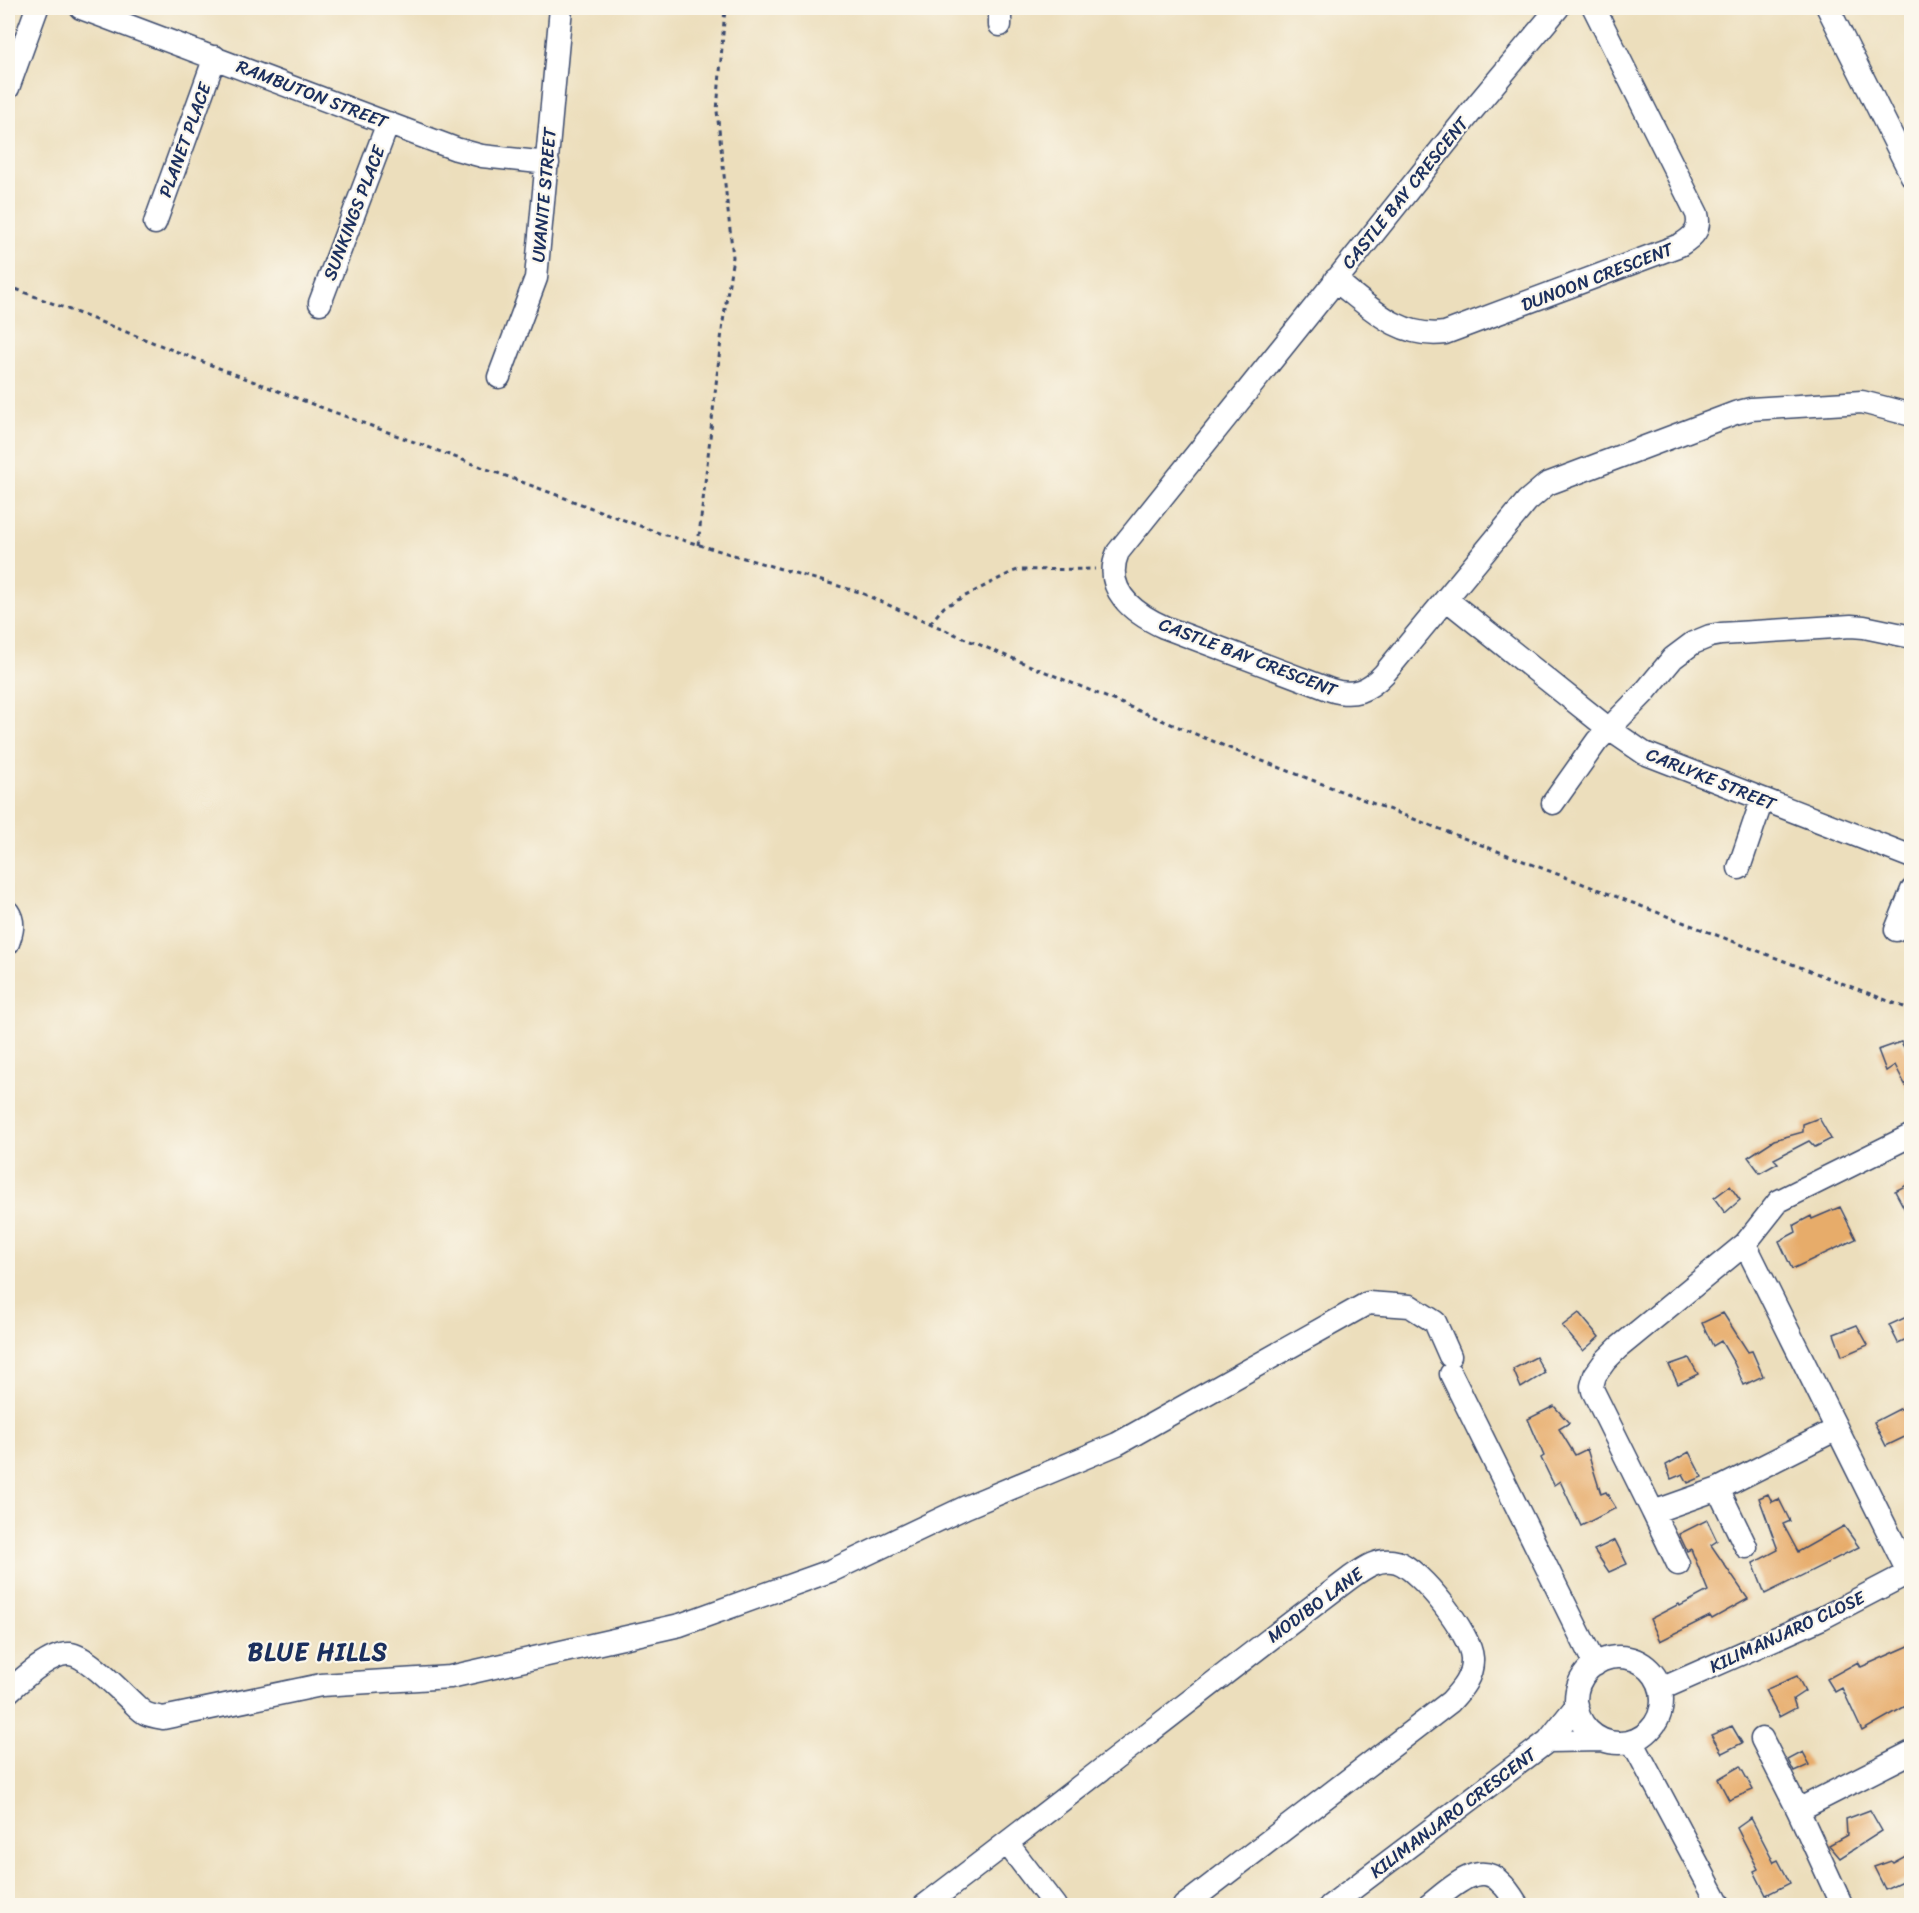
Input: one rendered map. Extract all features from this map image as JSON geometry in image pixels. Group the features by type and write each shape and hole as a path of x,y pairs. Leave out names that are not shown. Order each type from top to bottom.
{"street":[{"path":"8,88 37,8"},
{"name":"RAMBUTON STREET","path":"81,8 471,154 548,163"},
{"name":"UVANITE STREET","path":"500,377 536,278 561,8"},
{"name":"CASTLE BAY CRESCENT","path":"1558,8 1335,280 1126,541 1118,552 1113,569 1115,582 1125,600 1134,610 1153,622 1317,685 1347,694 1366,690 1379,680 1527,501 1542,488 1557,480 1751,409 1862,402 1911,415"},
{"name":"DUNOON CRESCENT","path":"1335,280 1384,318 1403,329 1423,334 1445,333 1680,245 1693,236 1698,228 1697,214 1594,8"},
{"path":"1828,8 1911,176"},
{"name":"PLANET PLACE","path":"155,223 215,57"},
{"name":"SUNKINGS PLACE","path":"320,303 388,123"},
{"name":"CARLYKE STREET","path":"1446,599 1609,729 1651,757 1911,857"},
{"path":"1553,803 1597,741 1644,693 1673,658 1686,647 1710,636 1851,626 1911,637"},
{"path":"1739,868 1762,800"},
{"path":"1896,930 1911,891"},
{"path":"8,912 13,924 8,943"},
{"path":"1678,1564 1593,1391 1593,1381 1599,1369 1618,1348 1745,1244 1772,1209 1786,1196 1911,1135"},
{"path":"1745,1244 1910,1575"},
{"path":"8,1692 23,1677 52,1658 68,1653 82,1658 146,1715 163,1718 321,1685 450,1677 680,1625 832,1570 966,1507 1117,1444 1368,1303 1410,1306 1435,1322 1450,1365 1595,1665"},
{"path":"1653,1512 1718,1490 1837,1429"},
{"path":"1718,1490 1746,1547"},
{"name":"MODIBO LANE","path":"924,1905 1007,1844 1193,1697 1363,1569 1377,1562 1389,1561 1407,1567 1427,1584 1460,1629 1468,1644 1472,1657 1470,1674 1461,1690 1450,1702 1184,1905"},
{"name":"KILIMANJARO CLOSE","path":"1661,1689 1822,1618 1910,1575"},
{"path":"1615,1657 1630,1658 1644,1664 1655,1676 1661,1689 1662,1704 1658,1719 1645,1734 1632,1741 1617,1743 1602,1740 1590,1732 1581,1719 1576,1696 1580,1682 1595,1665 1615,1657"},
{"name":"KILIMANJARO CRESCENT","path":"1330,1905 1548,1742 1577,1705"},
{"path":"1762,1739 1842,1905"},
{"name":"KILIMANJARO CRESCENT","path":"1548,1742 1602,1740"},
{"path":"1632,1741 1720,1905"},
{"path":"1798,1810 1911,1752"},
{"path":"1007,1844 1055,1905"},
{"path":"1428,1905 1469,1876 1482,1873 1502,1883 1518,1905"}],"path":[{"path":"698,545 723,322 733,257 717,111 725,8"},
{"path":"8,286 566,500 659,533 859,592 968,640 1239,752 1911,1010"},
{"path":"930,623 938,612 951,603 1018,570 1113,569"}],"building":[{"path":"1901,1042 1911,1059 1911,1096 1895,1065 1886,1071 1878,1050"},
{"path":"1819,1118 1831,1139 1815,1147 1809,1141 1774,1159 1778,1163 1760,1173 1748,1157 1774,1140 1803,1132 1803,1124"},
{"path":"1911,1183 1911,1221 1895,1191"},
{"path":"1730,1186 1740,1200 1725,1213 1714,1198"},
{"path":"1840,1207 1856,1239 1792,1269 1779,1241 1796,1232 1794,1225 1811,1216 1812,1219"},
{"path":"1579,1313 1599,1337 1583,1351 1562,1326"},
{"path":"1723,1313 1748,1352 1752,1351 1763,1376 1744,1385 1721,1341 1713,1346 1702,1323"},
{"path":"1911,1315 1911,1337 1898,1343 1889,1325"},
{"path":"1857,1325 1868,1345 1842,1356 1834,1334"},
{"path":"1536,1357 1545,1373 1521,1388 1513,1369"},
{"path":"1689,1358 1698,1374 1678,1384 1669,1365"},
{"path":"1911,1403 1911,1434 1886,1446 1874,1422"},
{"path":"1554,1406 1569,1423 1559,1429 1575,1455 1587,1449 1601,1494 1606,1492 1616,1508 1581,1526 1560,1481 1554,1485 1541,1458 1544,1456 1528,1419"},
{"path":"1689,1452 1702,1477 1688,1483 1683,1474 1671,1479 1666,1465"},
{"path":"1768,1494 1772,1502 1779,1499 1790,1521 1783,1524 1798,1552 1844,1526 1859,1547 1765,1594 1753,1563 1778,1550 1759,1498"},
{"path":"1707,1520 1717,1541 1711,1545 1748,1599 1712,1619 1710,1616 1660,1641 1650,1619 1708,1591 1691,1549 1687,1551 1679,1534"},
{"path":"1615,1540 1627,1564 1609,1572 1594,1550"},
{"path":"1911,1645 1911,1703 1862,1731 1842,1688 1835,1692 1827,1679 1858,1662 1861,1667"},
{"path":"1797,1676 1805,1691 1793,1699 1796,1708 1779,1717 1765,1690"},
{"path":"1732,1726 1742,1743 1722,1753 1711,1735"},
{"path":"1803,1752 1810,1765 1794,1772 1788,1760"},
{"path":"1740,1766 1753,1790 1729,1800 1718,1779"},
{"path":"1870,1810 1882,1831 1840,1858 1829,1845 1847,1835 1846,1819"},
{"path":"1751,1818 1774,1862 1778,1860 1790,1883 1766,1895 1754,1871 1758,1869 1737,1828"},
{"path":"1911,1853 1911,1877 1885,1889 1874,1867 1891,1861 1893,1863"}],"district":[{"name":"BLUE HILLS","path":"318,1652"}]}
